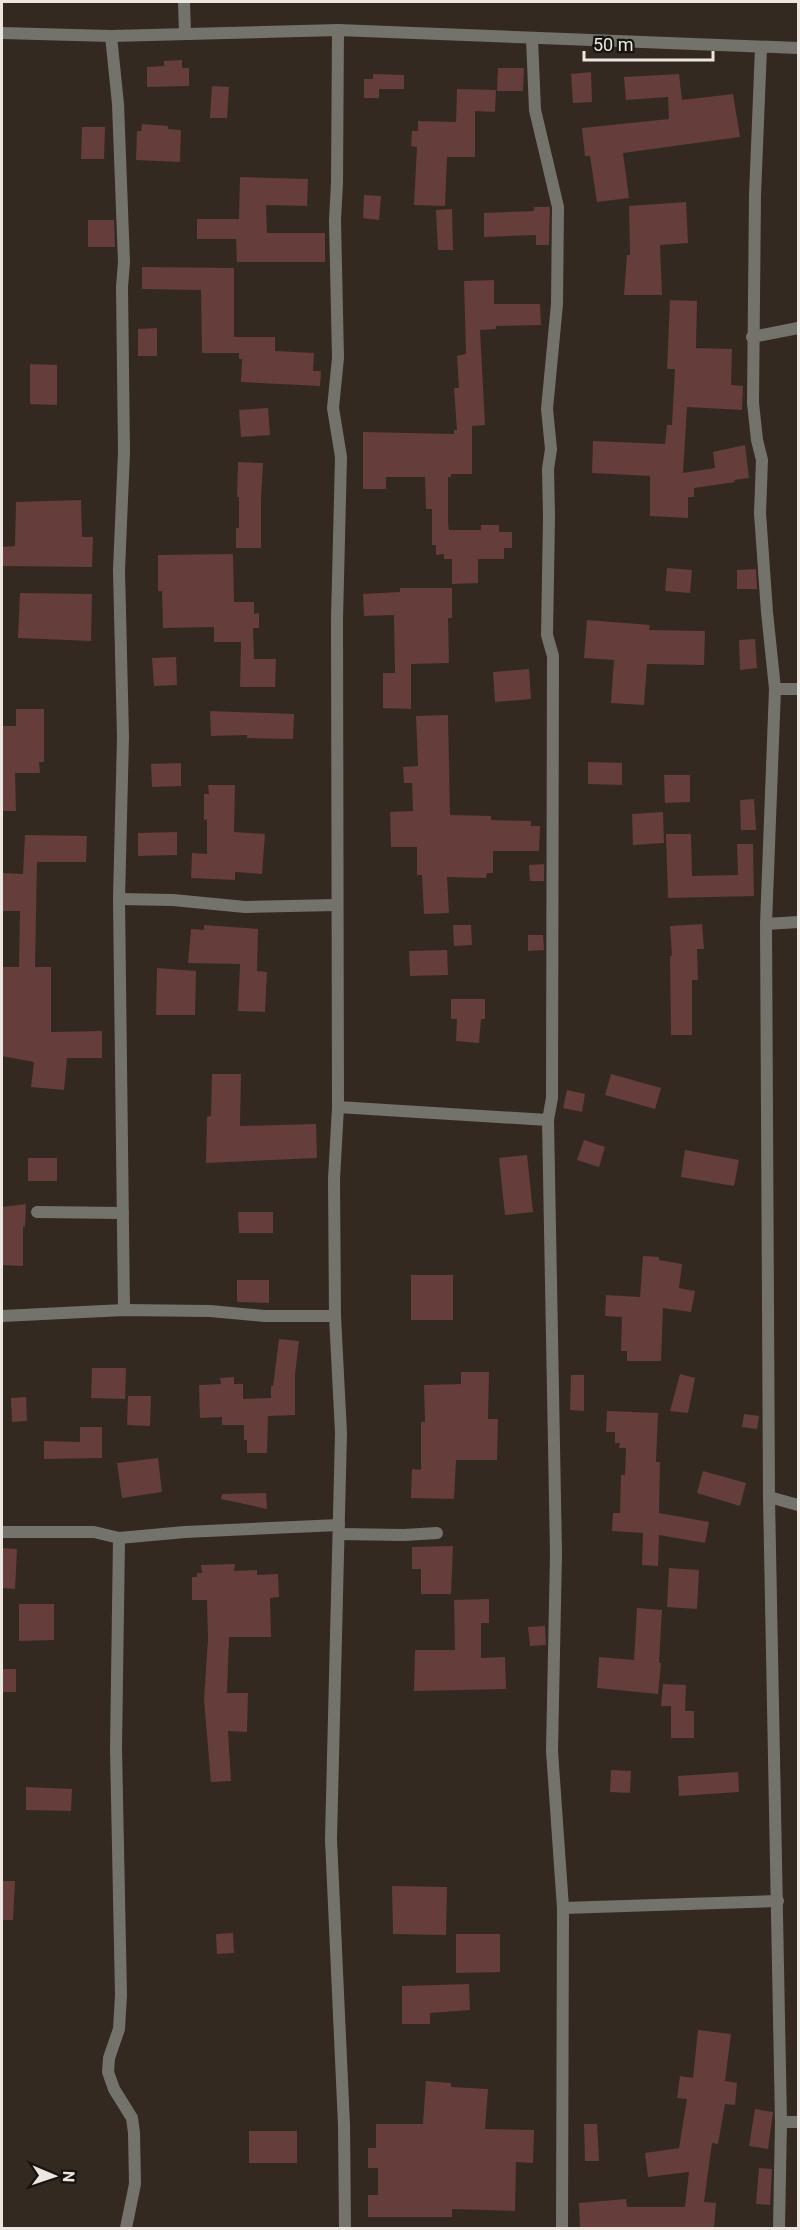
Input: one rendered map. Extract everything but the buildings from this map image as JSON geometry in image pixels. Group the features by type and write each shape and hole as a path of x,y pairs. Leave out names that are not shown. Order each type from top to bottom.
{"street":[{"path":"184,2 185,33"},
{"path":"338,30 335,220 338,358 333,408 341,457 337,619 338,1107 334,1179 335,1316 341,1432 331,1839 344,2125 345,2229"},
{"path":"2,33 111,36 338,30 798,48"},
{"path":"111,36 118,104 124,262 122,287 124,452 119,570 123,737 119,899 124,1310"},
{"path":"532,39 535,110 558,207 557,304 547,409 550,449 547,635 553,656 552,1098 548,1120 556,1554 552,1751 563,1908 562,2229"},
{"path":"761,48 752,337 753,403 757,440 762,460 760,513 766,612 775,688 766,924 769,1497 778,1901 780,2229"},
{"path":"752,337 798,328"},
{"path":"775,688 798,688"},
{"path":"119,899 173,900 245,907 337,905"},
{"path":"766,924 798,922"},
{"path":"338,1107 548,1120"},
{"path":"38,1212 123,1213"},
{"path":"2,1316 124,1310 210,1311 264,1316 335,1316"},
{"path":"769,1497 798,1505"},
{"path":"2,1532 94,1532 119,1538 197,1532 339,1529 404,1535 437,1533"},
{"path":"119,1538 116,1749 121,1995 119,2029 109,2058 108,2072 114,2089 132,2118 134,2133 135,2184 126,2229"},
{"path":"563,1908 778,1901"},
{"path":"781,2122 798,2122"}]}
